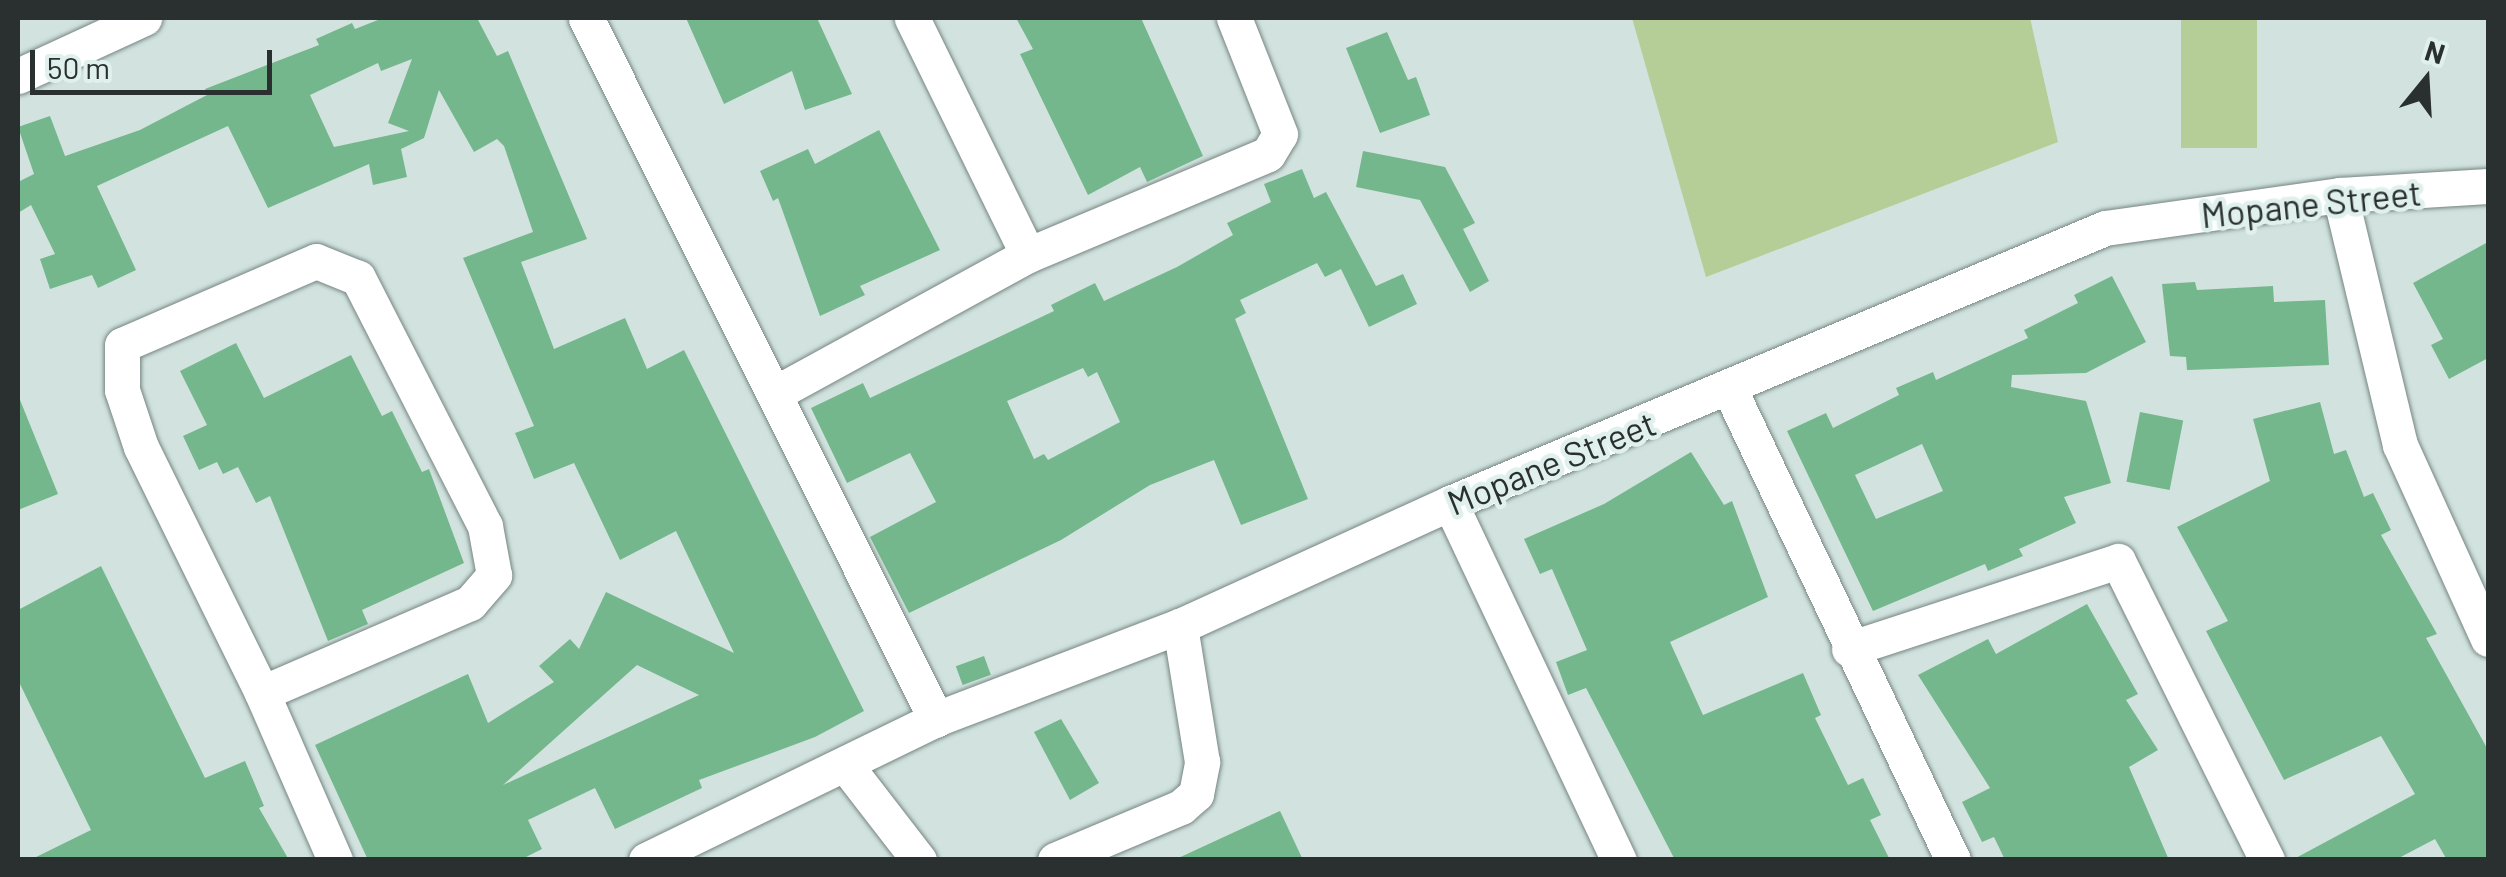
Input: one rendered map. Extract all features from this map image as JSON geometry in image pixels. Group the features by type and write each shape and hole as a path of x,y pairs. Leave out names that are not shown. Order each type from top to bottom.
{"street":[{"path":"18,76 144,18"},
{"path":"586,18 936,720"},
{"path":"912,18 1028,254"},
{"path":"774,394 1028,254 1268,154 1280,134 1234,18"},
{"name":"Mopane Street","path":"646,860 847,767 936,720 1180,626 1450,502 1730,390 2105,228 2340,195 2488,186"},
{"path":"2340,195 2400,445 2479,592 2488,638"},
{"path":"262,694 470,603 494,575 477,510 358,278 316,261 122,345 122,390 140,447 262,694 334,860"},
{"path":"1730,390 1848,648 1953,860"},
{"path":"1450,502 1619,860"},
{"path":"1848,648 2118,561 2267,860"},
{"path":"1055,860 1180,807 1196,794 1202,762 1180,626"},
{"path":"847,767 919,860"}],"green space":[{"path":"1632,18 2030,18 2058,142 1706,277"},
{"path":"2181,18 2257,18 2257,148 2181,148"}],"building":[{"path":"383,18 477,18 497,56 508,51 587,239 521,262 554,349 625,318 647,369 684,350 864,711 815,737 699,780 702,788 615,829 595,788 528,820 542,849 520,860 368,860 315,745 468,674 488,723 554,682 539,666 570,639 579,649 606,592 734,653 676,531 620,560 574,463 534,479 515,433 534,426 463,258 533,232 504,146 497,139 474,152 439,90 424,138 401,149 407,177 373,185 369,164 268,208 228,126 97,186 136,270 98,288 92,275 50,289 40,259 55,254 31,205 18,213 18,182 34,174 18,127 50,116 65,156 140,130 207,95 205,89 319,45 316,39 352,23 355,29","holes":["412,59 388,123 409,131 334,147 310,95 378,63 381,71","637,665 699,695 503,785"]},
{"path":"686,18 817,18 852,94 805,110 792,71 724,104"},
{"path":"1016,18 1141,18 1203,156 1147,182 1140,167 1088,195 1020,54 1033,49"},
{"path":"1387,32 1408,80 1416,77 1430,115 1380,133 1346,48"},
{"path":"879,130 940,250 860,286 865,295 820,316 778,198 773,201 760,171 808,149 815,164"},
{"path":"1363,151 1445,167 1475,223 1463,229 1489,281 1470,292 1420,200 1356,187"},
{"path":"1302,169 1314,198 1326,192 1376,286 1403,274 1417,304 1369,327 1341,269 1325,277 1317,263 1240,300 1246,313 1235,319 1308,499 1241,525 1214,460 1150,485 1061,540 909,613 870,537 936,502 910,453 847,483 811,408 863,383 870,398 1054,311 1051,305 1095,283 1104,301 1177,267 1233,235 1227,223 1271,202 1264,184","holes":["1083,368 1088,377 1097,372 1120,422 1048,460 1044,454 1034,459 1007,401"]},
{"path":"2488,242 2488,358 2449,379 2431,345 2443,339 2413,283"},
{"path":"2112,276 2146,342 2086,373 2012,375 2011,387 2086,401 2111,483 2064,497 2076,523 2019,549 2023,556 1988,571 1985,564 1873,611 1787,431 1826,413 1833,428 1899,395 1896,388 1933,372 1936,380 2028,338 2024,330 2078,303 2074,295","holes":["1922,444 1943,491 1876,519 1855,475"]},
{"path":"2195,282 2197,290 2273,286 2274,302 2325,300 2329,365 2187,370 2186,357 2170,356 2162,284"},
{"path":"236,343 264,398 351,355 382,416 392,411 422,472 429,469 464,563 362,610 368,624 328,641 270,496 256,503 238,467 223,474 217,462 199,470 183,436 207,425 180,371"},
{"path":"18,395 58,494 18,510"},
{"path":"2320,402 2334,454 2346,450 2364,497 2373,493 2391,530 2381,535 2437,634 2426,638 2488,750 2488,860 2447,860 2435,839 2395,860 2292,860 2415,794 2381,736 2284,780 2206,631 2228,621 2177,527 2270,481 2253,419"},
{"path":"2140,412 2183,420 2170,490 2126,482"},
{"path":"1691,452 1724,505 1732,501 1768,597 1670,642 1703,715 1803,673 1821,715 1815,718 1848,785 1863,778 1881,815 1870,820 1890,860 1675,860 1586,688 1568,695 1556,662 1587,650 1552,569 1540,574 1524,539 1604,504"},
{"path":"101,566 205,778 245,761 264,806 259,808 289,860 30,860 91,830 18,680 18,610"},
{"path":"2087,604 2138,694 2126,700 2158,750 2129,767 2169,860 2005,860 1994,837 1982,842 1962,802 1990,788 1918,675 1988,639 1996,654"},
{"path":"984,656 991,675 963,685 956,666"},
{"path":"1061,719 1099,783 1070,800 1034,732"},
{"path":"1280,811 1303,860 1174,860"}]}
